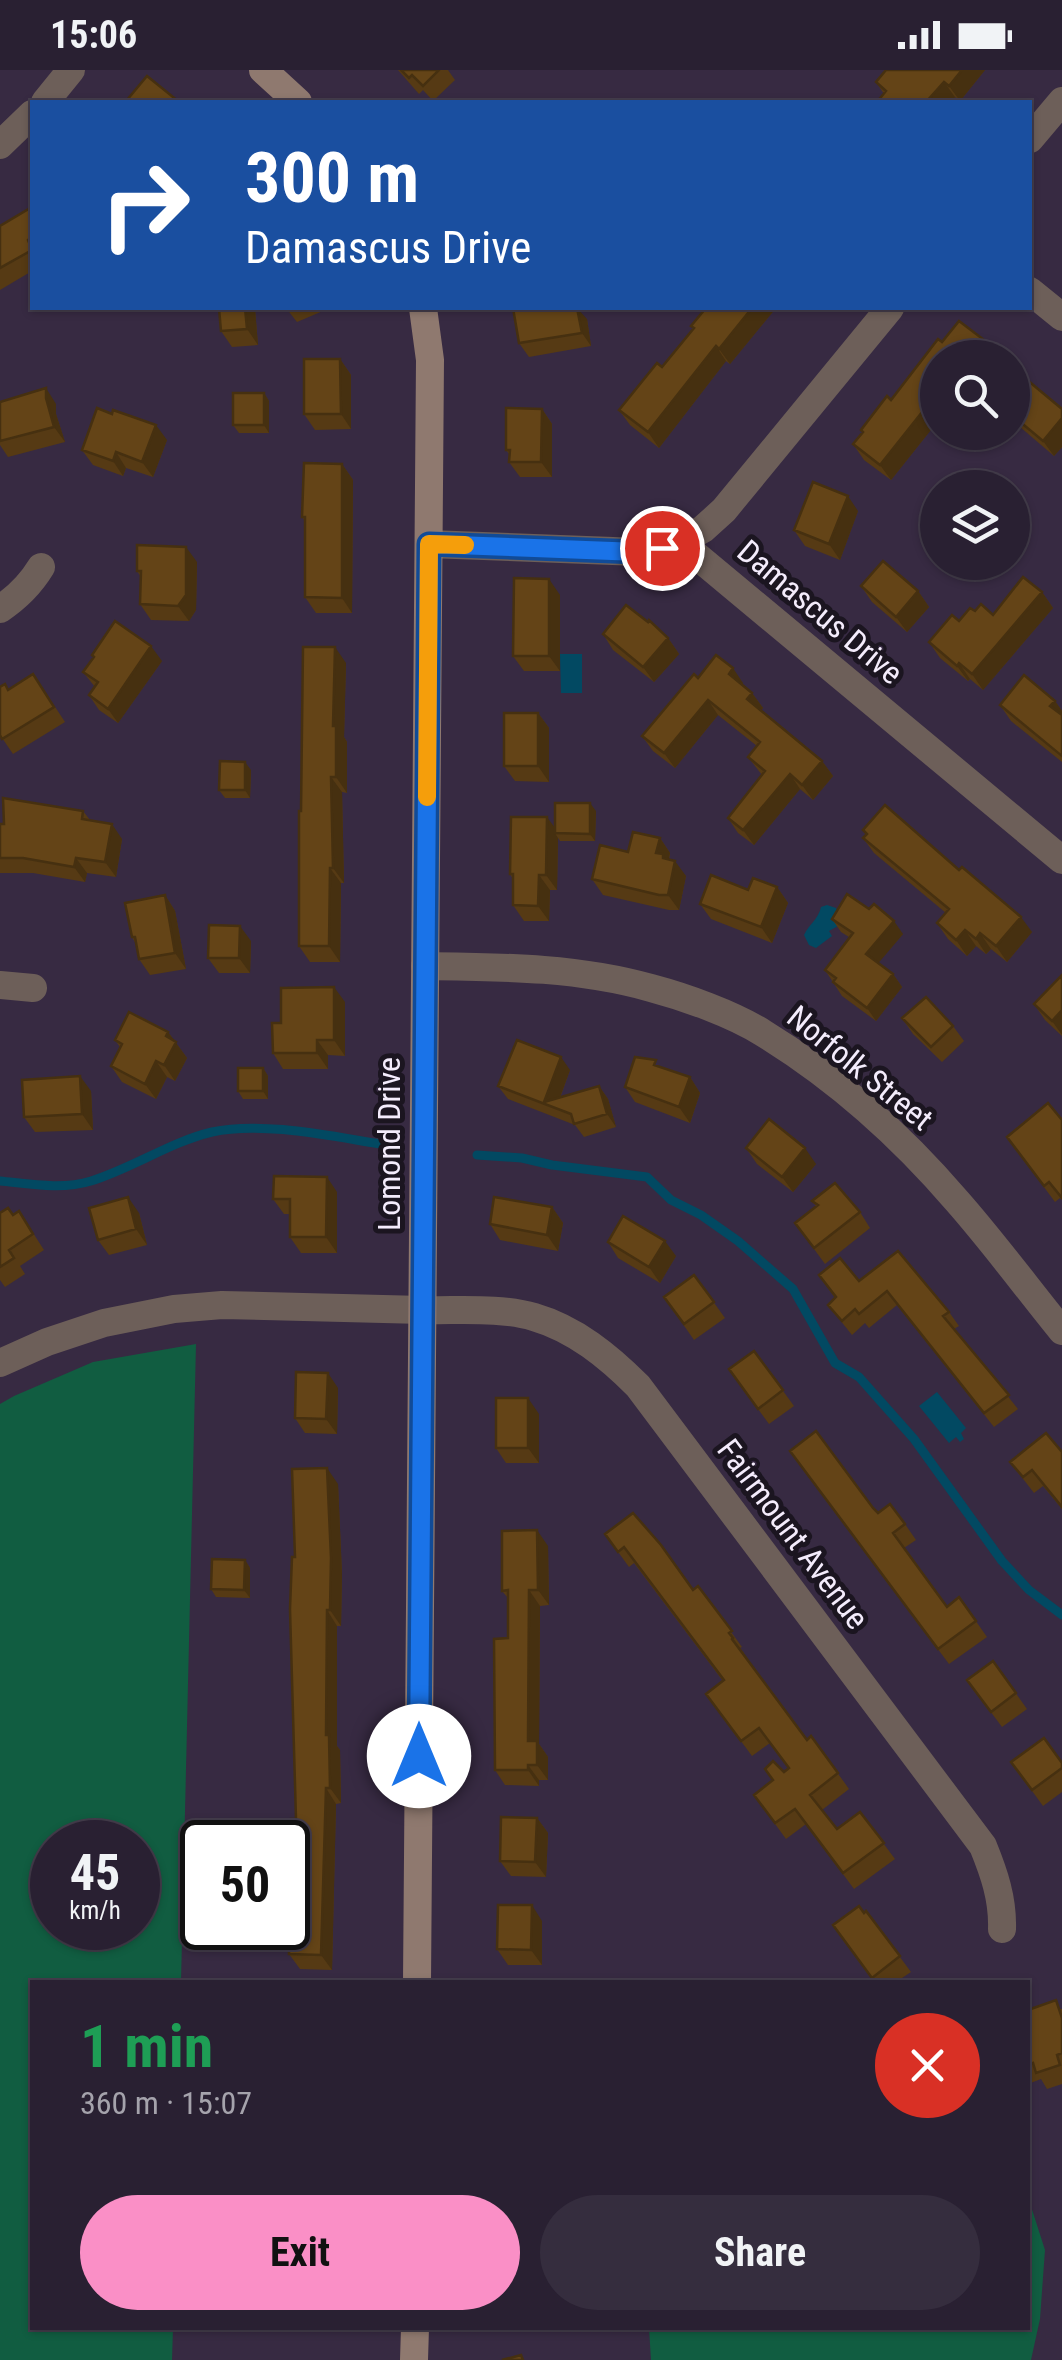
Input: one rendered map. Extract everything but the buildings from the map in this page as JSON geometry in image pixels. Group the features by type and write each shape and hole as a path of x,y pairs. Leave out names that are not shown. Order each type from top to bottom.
{"main road":[{"path":"263,70 296,100"},
{"name":"Lomond Drive","path":"418,1980 430,360 423,310"},
{"path":"414,2360 415,2330"}],"street":[{"path":"46,100 72,70"},
{"path":"1032,137 1062,101"},
{"path":"0,145 30,116"},
{"path":"1032,293 1062,318"},
{"path":"429,544 638,552 680,542 703,529 724,510 888,310"},
{"name":"Damascus Drive","path":"680,542 1062,860"},
{"path":"0,608 30,585 41,567"},
{"name":"Norfolk Street","path":"425,966 531,968 590,975 650,987 761,1031 836,1084 904,1145 957,1200 1062,1331"},
{"path":"0,985 33,988"},
{"name":"Fairmount Avenue","path":"0,1363 47,1342 104,1324 222,1305 512,1313 532,1316 586,1342 638,1386 983,1846 996,1879 1002,1929"}],"green space":[{"path":"196,1344 185,1820 180,1820 181,1980 30,1980 30,2330 173,2330 172,2360 0,2360 0,1404 93,1362"},
{"path":"1030,2203 1045,2250 1040,2319 1031,2360 651,2360 649,2330 1030,2330"}],"water":[{"path":"560,654 582,654 582,693 561,693"},
{"path":"821,907 836,908 841,917 838,926 829,931 832,936 816,948 809,945 804,935"},
{"path":"937,1392 966,1428 960,1442 956,1437 949,1443 919,1406"}],"waterway":[{"path":"0,1181 46,1186 80,1184 196,1136 231,1129 296,1131 380,1144"},
{"path":"477,1155 647,1177 671,1200 738,1241 793,1289 835,1363 859,1377 914,1439 1002,1561 1029,1590 1062,1615"}],"slow traffic":[{"path":"427,797 429,544 465,545"}],"route":[{"path":"419,1756 429,544 638,552 662,548"}]}
